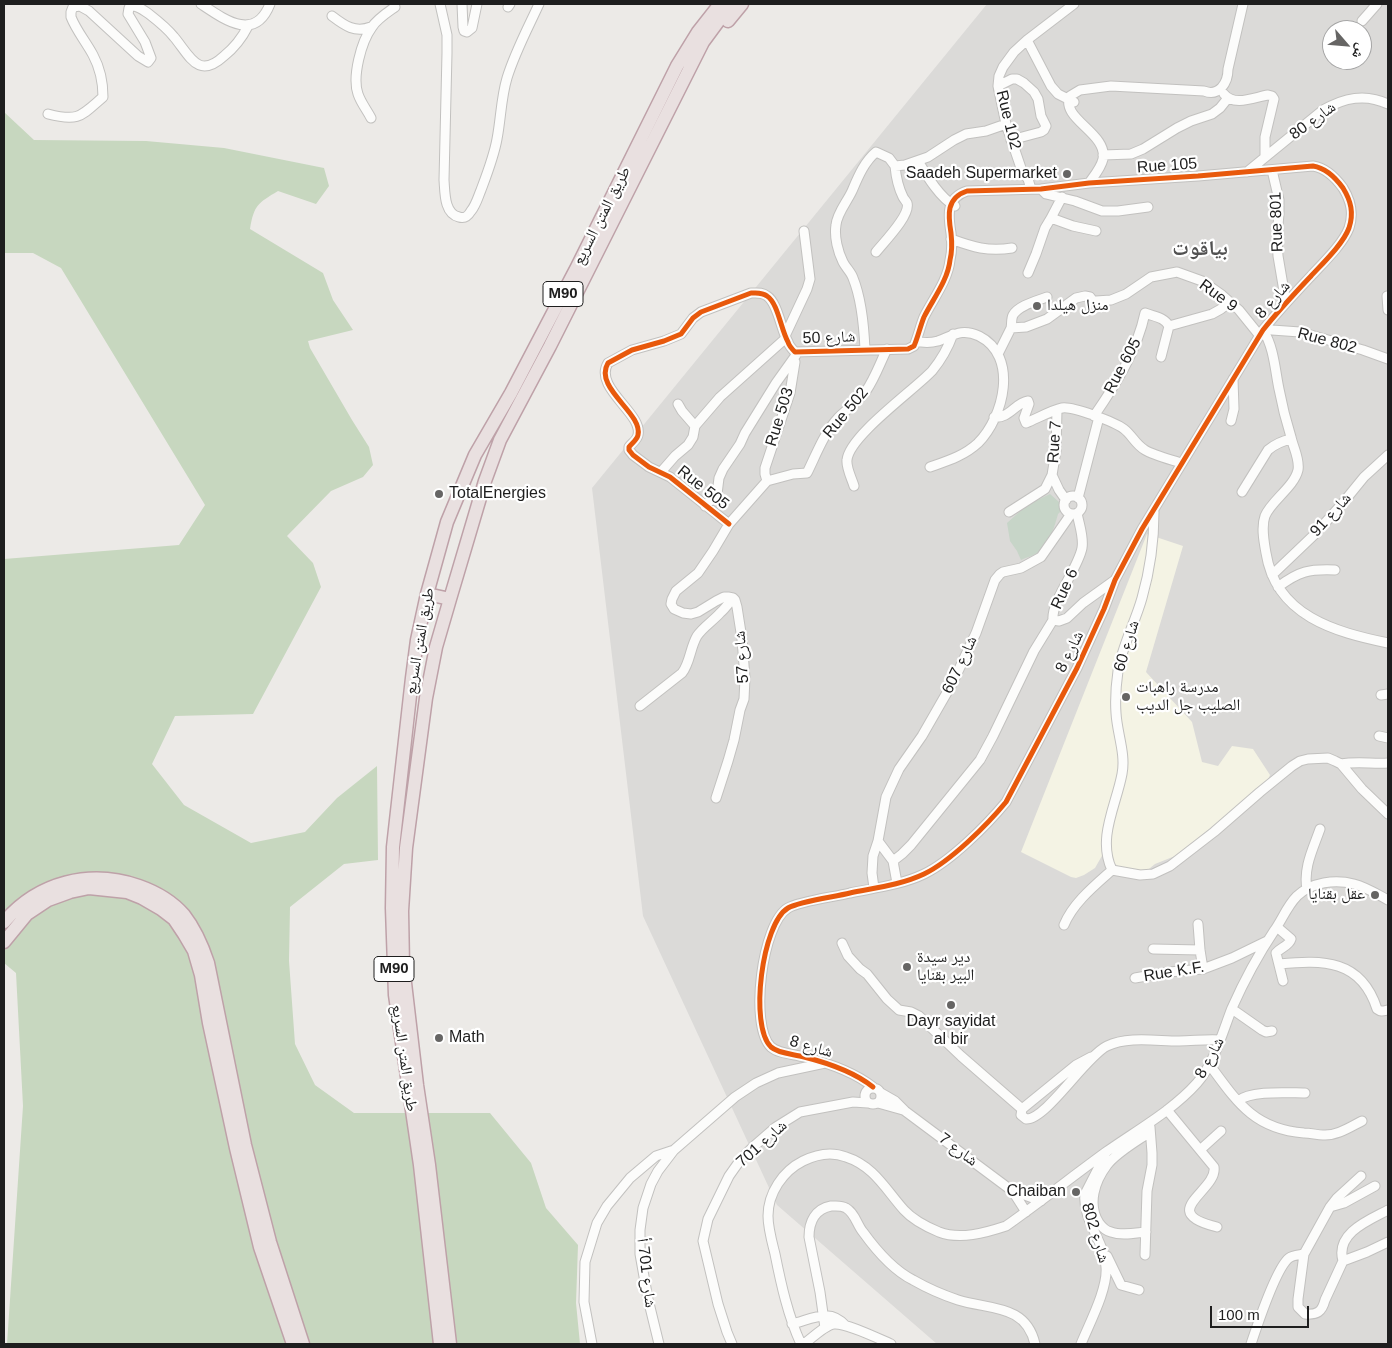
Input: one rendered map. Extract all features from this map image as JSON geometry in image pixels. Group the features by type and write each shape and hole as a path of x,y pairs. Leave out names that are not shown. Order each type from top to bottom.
{"highway":[{"name":"طريق المتن السريع","path":"440,1344 420,1165 395,996 392,908 393,847 417,640 426,594 447,522 476,455 572,275 677,66 698,32 720,4"},
{"name":"طريق المتن السريع","path":"450,1344 430,1165 417,1085 403,966 402,911 406,848 426,698 436,647 487,474 500,440 550,346 703,42 731,4"},
{"path":"696,56 742,4"},
{"path":"426,594 450,599"},
{"path":"4,922 22,904 53,886 87,879 109,879 126,882 158,894 182,914 192,927 208,963 214,1022 236,1148 260,1247 293,1344"},
{"path":"4,942 27,914 48,900 89,888 127,892 142,898 174,919 194,951 270,1242 304,1344"}],"street":[{"path":"202,4 226,19 248,26 256,24 262,19 267,13 270,4"},
{"path":"440,4 446,35 447,53 444,180 448,207 454,215 462,218 467,216 472,210 484,181 497,138 507,79 518,48 539,4"},
{"path":"462,4 463,27 464,31 467,32 472,28 477,4"},
{"name":"Rue 102","path":"1026,189 1028,179 1022,171 1011,140 998,86 1003,67 1008,59 1027,40 1074,4"},
{"path":"1071,101 1087,90 1111,86 1204,91 1208,93 1222,89 1226,80 1243,4"},
{"path":"1363,20 1377,4"},
{"path":"371,118 358,94 356,76 363,43 371,28 396,5"},
{"path":"48,114 64,118 79,116 103,97 103,84 93,55 71,17 73,7 80,6 89,11 138,56 148,62 150,58 148,49 128,14 132,6 139,7 165,27 193,62 202,66 213,64 221,59 237,43 248,26"},
{"path":"332,16 357,30 371,28"},
{"path":"1027,40 1051,86 1058,94 1071,101 1076,116 1101,145 1103,155 1099,168 1089,183"},
{"path":"1204,91 1218,85 1228,69"},
{"path":"998,86 1012,79 1020,80 1024,83 1034,92 1038,99 1041,116 1046,126 1041,132 1011,140"},
{"path":"1222,89 1228,98 1236,101 1268,95 1274,99 1265,136 1265,156"},
{"path":"1103,155 1131,154 1143,149 1177,128 1212,114 1228,98"},
{"name":"شارع 80","path":"1247,172 1333,104 1354,98 1375,98 1388,104"},
{"path":"895,166 905,165 928,157 966,134 986,131 1006,124"},
{"path":"865,350 864,326 857,292 853,278 839,254 835,226 859,175 876,152 889,158 895,166 896,178 903,198 907,203 907,208 898,226 876,252"},
{"path":"916,341 924,318 949,268 953,226 953,205 934,186 918,161"},
{"name":"شارع 8","path":"868,1094 860,1079 848,1072 826,1063 776,1050 771,1047 764,1037 760,1024 759,999 763,964 771,934 776,922 788,908 898,883 922,875 943,862 983,827 1006,802 1077,668 1115,580 1182,463 1263,331 1336,249 1349,229 1352,214 1351,202 1337,180 1324,169 1313,166 1247,172"},
{"name":"Rue 801","path":"1272,170 1279,200 1278,256 1286,303"},
{"name":"Rue 105","path":"953,205 964,197 979,191 1247,172"},
{"path":"1041,188 1046,194 1062,197 1102,211 1110,212 1148,207"},
{"path":"1028,274 1045,228 1062,197"},
{"path":"1051,218 1073,226 1096,231"},
{"path":"785,337 807,289 810,278 804,231"},
{"path":"951,235 982,250 1012,248"},
{"name":"Rue 9","path":"1011,328 1026,327 1048,319 1076,298 1085,296 1090,297 1093,301 1111,300 1126,294 1152,277 1177,272 1202,281 1230,302 1263,331 1270,344 1291,439 1298,462 1297,472 1267,512 1263,522 1264,543 1272,575 1286,598 1312,618 1343,632 1388,644"},
{"name":"شارع 50","path":"661,472 649,467 629,450 630,444 636,439 639,432 638,428 630,412 616,396 605,371 608,363 632,350 681,334 693,318 711,307 751,294 764,294 772,302 785,337 796,353 908,349 914,346 916,341 931,342 952,334"},
{"path":"1387,296 1388,310"},
{"path":"998,354 1011,328 1012,319 1016,311 1047,297"},
{"path":"1161,357 1169,326 1212,314 1230,302"},
{"name":"Rue 605","path":"1078,498 1097,417 1126,365 1142,329 1145,314 1163,318 1169,326"},
{"name":"Rue 802","path":"1263,331 1300,332 1388,359"},
{"path":"854,486 847,460 864,432 930,372 945,352 952,334 970,333 990,343 998,354 1004,383 1000,403 985,434 972,448 956,457 930,467"},
{"name":"Rue 505","path":"729,524 661,472 688,445 695,426 720,397 785,337"},
{"path":"990,343 1006,337"},
{"name":"Rue 502","path":"766,481 793,474 807,473 820,446 837,419 860,399 868,389 887,349"},
{"path":"706,506 717,494 719,478 723,469 737,450 745,433 796,353"},
{"name":"Rue 503","path":"766,481 765,468 790,393 796,353"},
{"path":"1231,421 1234,409 1233,378"},
{"path":"994,418 1003,417 1017,408 1020,403 1028,401 1029,404 1024,418 1026,422 1063,408 1075,409 1123,428 1136,443 1149,452 1182,463"},
{"path":"678,404 695,426"},
{"name":"Rue 7","path":"1057,410 1056,451 1052,475 1066,500"},
{"path":"1242,492 1268,450 1281,441 1291,439"},
{"name":"شارع 91","path":"1272,575 1315,534 1364,477 1388,455"},
{"path":"1009,512 1045,489 1052,475"},
{"path":"733,598 724,597 691,614 674,609 671,604 676,591 698,573 729,524 766,481"},
{"path":"1045,489 1059,490"},
{"path":"1074,496 1078,498 1082,506 1080,510 1074,513 1065,510 1064,506 1069,497 1074,496"},
{"name":"شارع 60","path":"1112,870 1108,862 1107,830 1123,764 1116,713 1117,684 1121,660 1142,600 1150,570 1154,510"},
{"name":"Rue 6","path":"1074,513 1083,546 1080,557 1054,608 1053,620 1060,622 1067,618 1083,603 1115,580"},
{"name":"شارع 607","path":"874,888 873,856 878,841 886,797 893,780 922,736 953,682 976,633 995,580 1003,572 1021,568 1041,557 1074,513"},
{"path":"1278,587 1299,573 1315,569 1335,570"},
{"path":"640,706 682,673 686,667 690,650 700,632 733,598"},
{"name":"شارع 57","path":"716,798 734,740 744,699 745,678 742,639 737,607 733,598"},
{"path":"893,860 911,845 980,760 1034,651 1053,620"},
{"path":"1064,925 1076,905 1112,870 1140,875 1153,874 1162,870 1193,849 1300,761 1328,758 1341,764 1362,789 1388,814"},
{"path":"1341,764 1388,763"},
{"path":"1307,889 1305,877 1308,863 1320,829"},
{"path":"878,841 893,860 898,883"},
{"name":"شارع 8","path":"802,1344 792,1324 768,1216 776,1188 783,1175 793,1166 822,1154 847,1157 867,1168 883,1183 905,1211 921,1223 940,1233 972,1235 1006,1226 1106,1152 1150,1127 1198,1082 1209,1064 1242,987 1268,941 1297,896 1316,885 1340,881 1366,888 1388,900"},
{"path":"1198,924 1203,969"},
{"path":"1277,927 1291,939 1287,945 1276,953 1283,980"},
{"name":"Rue K.F.","path":"1135,978 1203,969 1268,941"},
{"path":"842,943 848,956 867,974 894,1007 919,1016 966,1061 1022,1109"},
{"path":"1153,949 1200,950"},
{"path":"1279,964 1325,962 1344,968 1366,985 1377,1009 1382,1012 1388,1010"},
{"path":"1232,1009 1262,1030 1266,1032 1272,1031"},
{"path":"1094,1057 1089,1057 1076,1065 1022,1109 1021,1115 1029,1120 1034,1117 1056,1098 1103,1048 1117,1042 1220,1040"},
{"path":"592,1344 584,1302 585,1262 597,1223 607,1206 630,1178 656,1156 674,1150 735,1097 756,1083 778,1073 826,1063"},
{"path":"1209,1064 1238,1101 1250,1113 1273,1127 1325,1136 1342,1132 1362,1121"},
{"name":"شارع 7","path":"905,1111 878,1103 875,1104 868,1094 876,1088 1012,1190"},
{"path":"878,1103 882,1097 881,1093"},
{"path":"1238,1101 1248,1096 1305,1093"},
{"name":"شارع 701","path":"732,1344 726,1332 718,1304 704,1241 708,1219 729,1176 741,1159 753,1147 776,1127 800,1112 853,1102 868,1094"},
{"path":"1167,1110 1212,1164 1215,1171 1211,1181 1191,1204 1191,1213 1199,1221 1218,1227"},
{"path":"1145,1255 1147,1191 1152,1165 1150,1127"},
{"path":"1146,1232 1120,1234 1110,1232 1101,1225 1092,1202 1094,1189 1108,1163 1150,1127"},
{"path":"1200,1150 1221,1131"},
{"name":"شارع 701 أ","path":"659,1344 652,1322 640,1254 640,1230 643,1208 651,1184 674,1150"},
{"name":"شارع 802","path":"1081,1344 1100,1296 1106,1274 1102,1250 1084,1200 1085,1194 1106,1152"},
{"path":"647,1163 656,1168 658,1172"},
{"path":"1361,1176 1330,1207 1304,1254 1298,1299 1300,1311 1305,1314 1315,1314 1321,1310 1343,1261 1341,1254 1345,1242 1354,1229 1388,1210"},
{"path":"1330,1207 1375,1186"},
{"path":"1012,1190 1041,1201"},
{"path":"1012,1190 1026,1212"},
{"path":"825,1328 809,1237 810,1222 819,1210 827,1207 841,1206 851,1212 871,1243 903,1274 922,1285 958,1300 1000,1310 1019,1317 1032,1331 1036,1344"},
{"path":"1343,1261 1388,1242"},
{"path":"1102,1250 1111,1262 1121,1285 1138,1290"},
{"path":"1251,1344 1267,1300 1284,1262 1293,1256 1304,1254"},
{"path":"792,1324 824,1315 837,1318 846,1326"},
{"path":"802,1344 833,1324 846,1326 891,1344"}],"shaded area":[{"path":"987,4 1388,4 1388,1344 937,1344 777,1205 643,916 592,488"},
{"name":"مدرسة راهبات الصليب جل الديب","path":"1147,534 1183,546 1146,672 1192,722 1202,762 1218,766 1232,746 1253,749 1270,775 1266,784 1175,856 1155,864 1144,873 1124,871 1103,854 1095,868 1076,878 1071,877 1021,852"}],"green space":[{"path":"4,112 34,140 146,141 224,148 324,168 329,186 316,204 278,191 261,202 255,210 250,229 323,273 333,300 353,330 308,341 310,348 369,447 373,465 363,477 331,491 287,536 313,563 321,587 253,714 175,716 152,764 184,805 251,843 305,832 337,798 377,766 378,860 344,864 290,907 289,961 295,1044 315,1085 354,1113 490,1113 531,1163 546,1208 578,1245 576,1303 580,1344 7,1344 23,1106 16,973 4,963 4,559 179,545 205,505 61,268 33,253 4,253"},
{"path":"1050,494 1059,502 1061,511 1058,514 1051,535 1043,549 1021,560 1010,541 1007,523 1027,505"}],"cycle path":[{"path":"729,524 670,477 649,467 629,450 629,447 638,435 638,427 607,382 605,372 608,363 632,350 681,334 693,318 701,312 751,293 763,294 771,299 777,310 789,345 795,352 908,349 914,346 924,317 949,267 952,247 949,220 950,208 955,198 967,191 1041,189 1089,183 1313,166 1330,174 1346,193 1350,202 1351,212 1351,223 1346,234 1332,253 1263,330 1142,529 1115,580 1077,668 1006,802 968,842 946,860 924,874 897,884 800,903 788,908 779,917 771,933 765,953 762,975 760,998 764,1036 774,1049 840,1068 857,1076 873,1087"}],"place":[{"name":"Saadeh Supermarket","path":"1067,174"},
{"name":"منزل هيلدا","path":"1037,306"},
{"name":"TotalEnergies","path":"439,494"},
{"name":"مدرسة راهبات الصليب جل الديب","path":"1126,697"},
{"name":"عقل بقنايا","path":"1375,895"},
{"name":"دير سيدة البير بقنايا","path":"907,967"},
{"name":"Dayr sayidat al bir","path":"951,1005"},
{"name":"Math","path":"439,1038"},
{"name":"Chaiban","path":"1076,1192"}],"district":[{"name":"بياقوت","path":"1200,249"}]}
